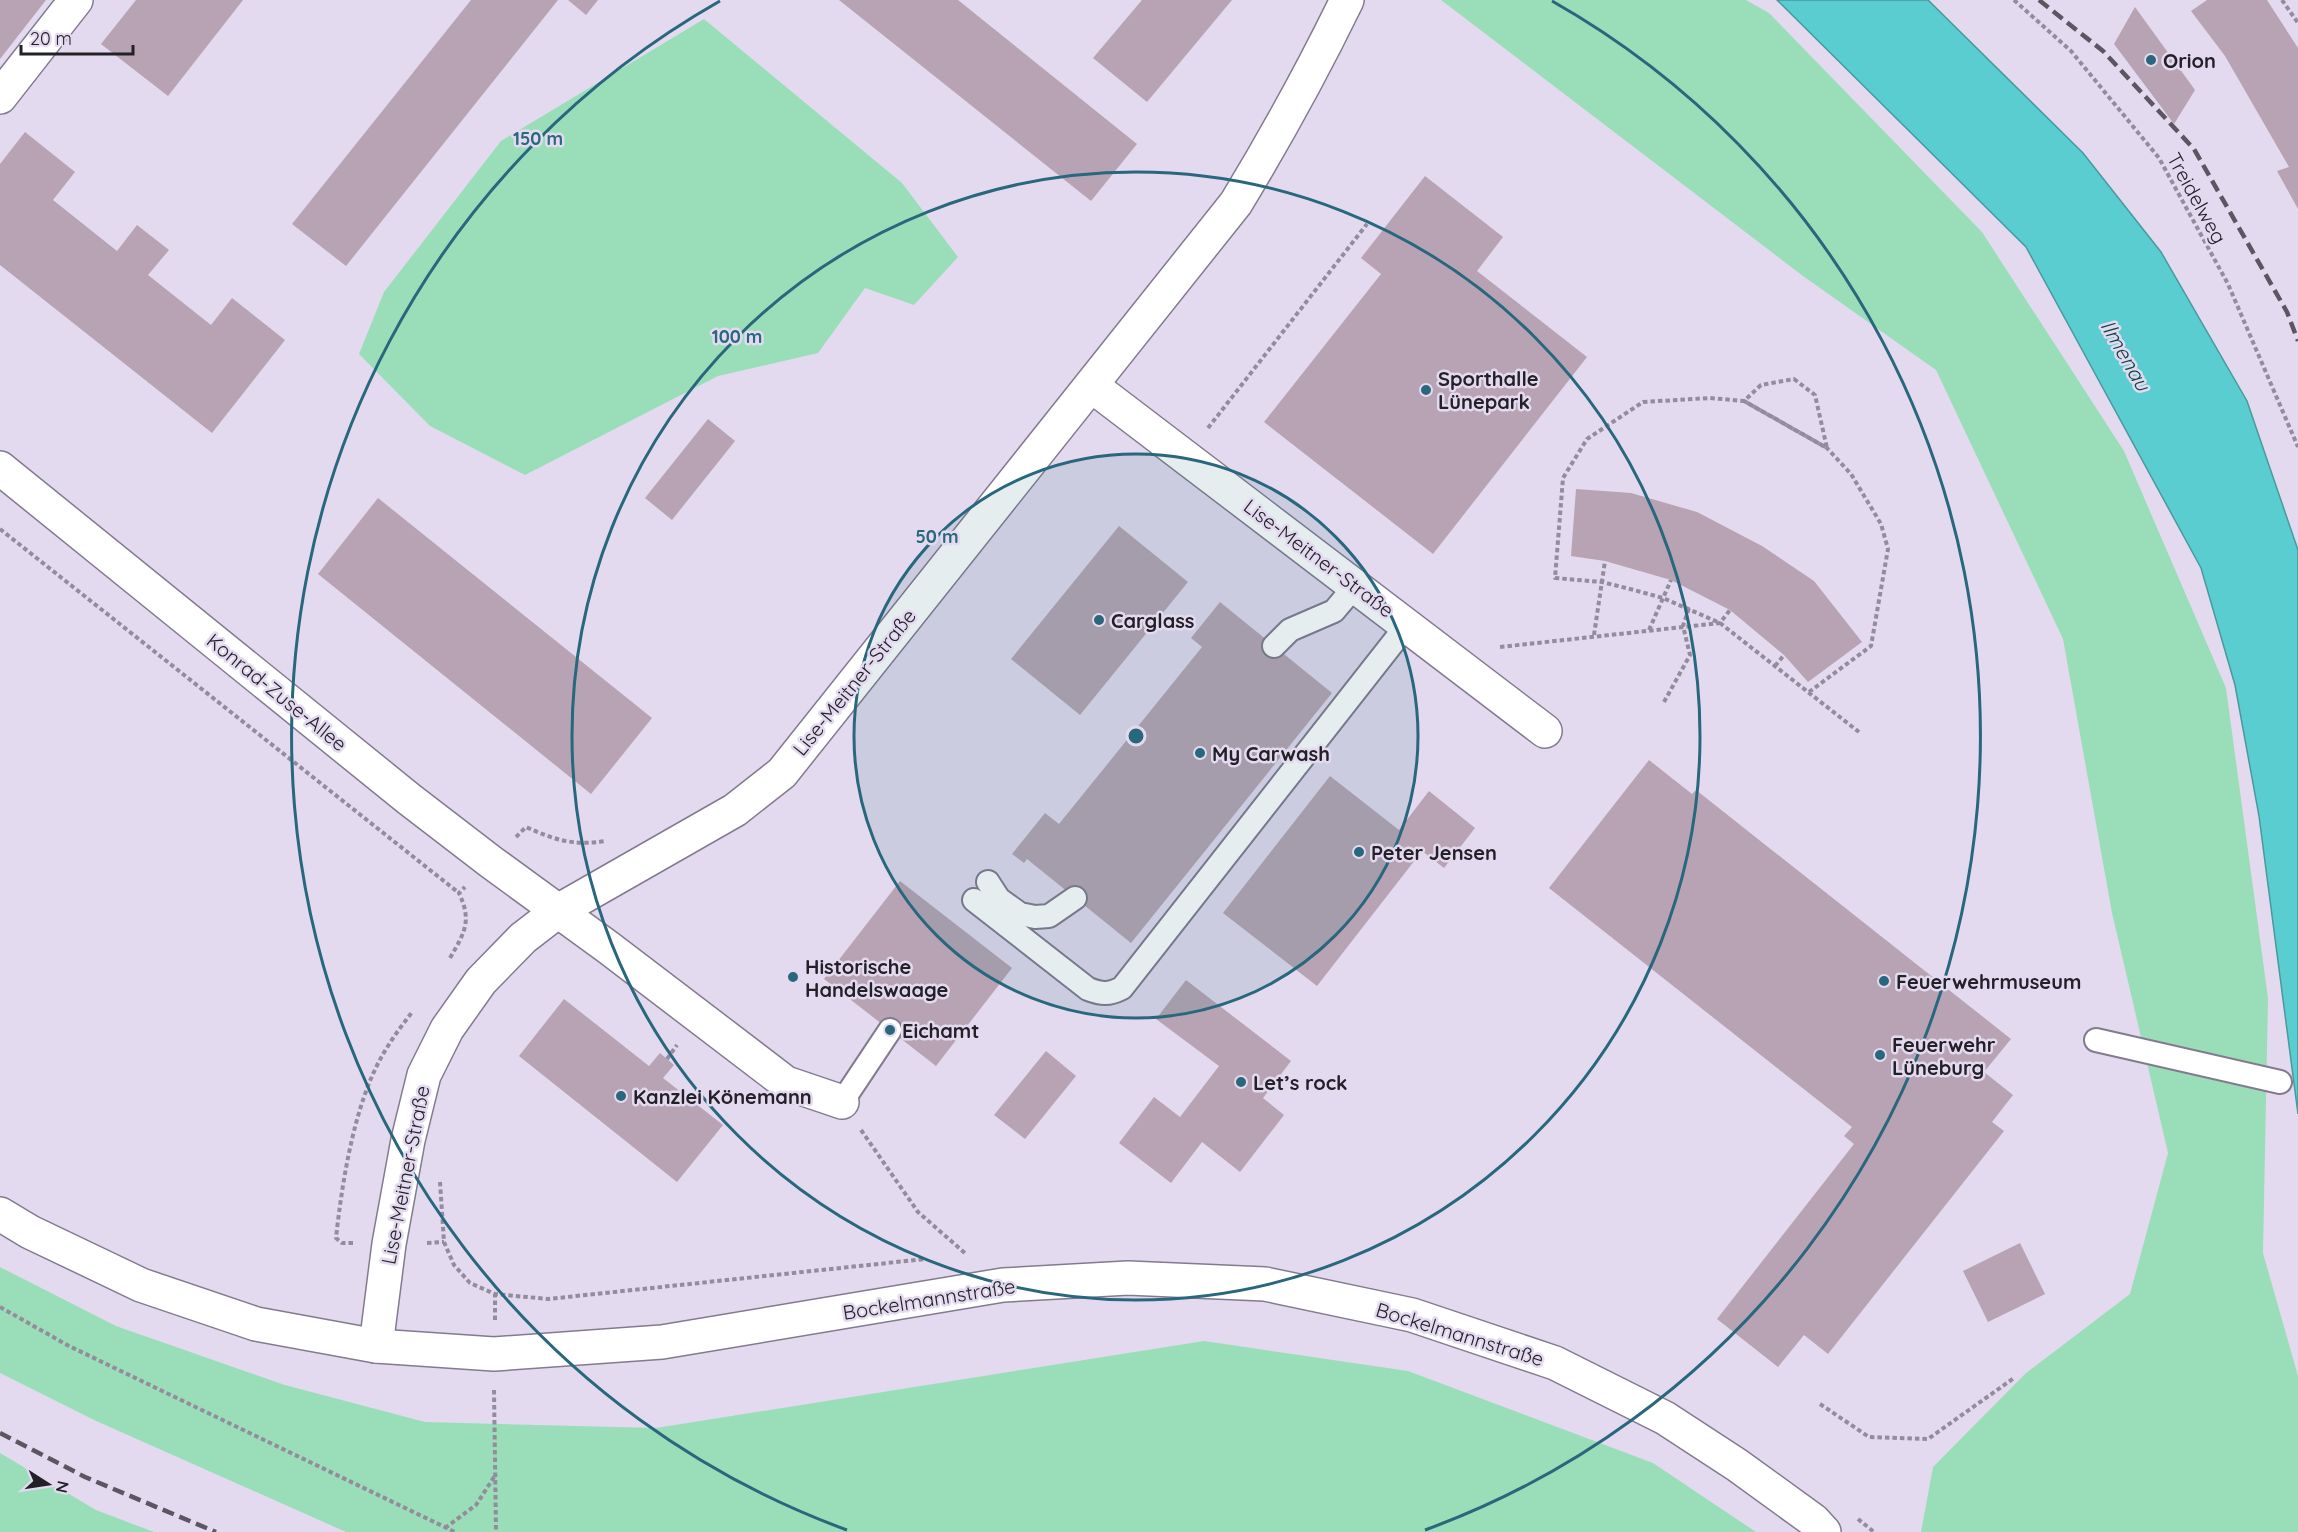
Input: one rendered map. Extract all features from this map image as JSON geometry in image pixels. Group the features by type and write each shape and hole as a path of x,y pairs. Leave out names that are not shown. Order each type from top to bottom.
{"main road":[{"path":"0,97 76,0"},
{"name":"Lise-Meitner-Straße","path":"376,1346 390,1244 408,1140 424,1075 447,1029 481,981 523,938 558,911 735,810 782,773 1236,203 1275,140 1347,0"},
{"name":"Lise-Meitner-Straße","path":"1092,386 1545,731"},
{"name":"Konrad-Zuse-Allee","path":"0,468 409,799 558,911"},
{"path":"558,911 786,1083 842,1102"},
{"name":"Bockelmannstraße","path":"0,1214 30,1232 141,1285 256,1324 376,1346 494,1354 662,1342 1003,1285 1128,1278 1265,1284 1412,1315 1555,1363 1665,1418 1737,1465 1813,1520 1824,1532"}],"lane":[{"path":"1274,646 1290,630 1334,611 1355,585"},
{"path":"974,900 1088,989 1101,994 1113,993 1122,988 1407,625"},
{"path":"988,882 999,899 1020,914 1049,916 1076,898"},
{"path":"842,1102 890,1030"},
{"path":"2096,1040 2280,1082"}],"path":[{"name":"Treidelweg","path":"2014,0 2071,51 2159,158 2228,284 2298,447"},
{"path":"2282,0 2298,23"},
{"path":"1185,457 1367,224"},
{"path":"1744,401 1761,385 1794,379 1815,395 1827,448"},
{"path":"1809,693 1870,645 1888,549 1881,524 1851,474 1827,448 1744,401 1710,398 1643,402 1587,439 1563,478 1555,578 1602,582 1663,598 1720,623 1809,693 1859,732"},
{"path":"0,529 459,893"},
{"path":"1594,635 1605,561"},
{"path":"1649,630 1671,580"},
{"path":"1664,702 1690,654 1683,626 1689,608"},
{"path":"1500,647 1720,623 1730,610"},
{"path":"1775,666 1784,655"},
{"path":"491,862 526,827 552,839 572,843 588,844 606,841 616,835"},
{"path":"842,1102 918,1212 967,1254 956,1256"},
{"path":"440,1179 444,1242 454,1265 470,1283 495,1294 548,1299 933,1258"},
{"path":"495,1294 496,1532"},
{"path":"0,1307 69,1346 455,1532"},
{"path":"1820,1404 1869,1437 1928,1439 2014,1378"},
{"path":"445,1528 476,1505 496,1474"}],"shaded area":[{"path":"1441,0 1746,0 1769,13 1982,232 2124,451 2226,688 2268,998 2263,1253 2298,1376 2298,1532 1921,1532 1933,1467 2026,1373 2130,1294 2168,1153 2112,913 2063,639 1936,370 1803,276"},
{"path":"704,19 902,183 958,257 914,305 865,288 818,353 718,376 525,475 430,426 359,354 384,292 501,141"},
{"path":"0,1267 116,1326 285,1385 425,1422 656,1428 1204,1341 1408,1371 1653,1463 1756,1532 346,1532 94,1420 0,1373"},
{"path":"0,1453 96,1510 154,1532 0,1532"}],"water":[{"name":"Ilmenau","path":"1777,0 1928,0 2083,153 2161,252 2247,401 2298,550 2298,1114 2259,816 2235,685 2201,568 2026,247"}],"building":[{"path":"0,0 46,0 0,59"},
{"path":"136,0 243,0 168,96 101,44"},
{"path":"471,0 558,0 346,266 292,224"},
{"path":"568,0 598,0 586,15"},
{"path":"839,0 958,0 1137,144 1091,201"},
{"path":"1142,0 1232,0 1147,102 1093,58"},
{"path":"2207,0 2267,0 2298,48 2298,209 2277,171 2289,167 2225,56 2191,11"},
{"path":"2135,7 2195,90 2174,124 2114,44"},
{"path":"25,132 75,172 53,200 117,251 137,225 169,250 148,275 211,325 232,298 285,340 212,433 0,265 0,164"},
{"name":"Sporthalle Lünepark","path":"1425,176 1503,237 1477,271 1587,357 1433,554 1264,422 1381,274 1361,258"},
{"path":"708,419 735,441 672,520 645,498"},
{"path":"1576,489 1631,493 1697,512 1762,546 1814,581 1862,642 1808,682 1784,655 1730,610 1671,580 1605,561 1571,556"},
{"path":"378,498 652,718 591,794 318,574"},
{"name":"Carglass","path":"1119,526 1188,582 1080,715 1011,659"},
{"name":"My Carwash","path":"1220,602 1332,693 1131,943 1027,859 1024,863 1012,854 1045,813 1059,824 1202,647 1191,638"},
{"name":"Feuerwehr Lüneburg","path":"1649,760 1692,794 1696,790 2011,1039 1984,1072 2013,1095 1992,1122 2004,1131 1828,1354 1804,1335 1778,1367 1717,1319 1854,1144 1844,1136 1852,1127 1549,888"},
{"path":"1330,776 1399,830 1429,791 1475,828 1444,868 1422,851 1317,986 1223,913"},
{"path":"900,881 1012,968 936,1066 824,979"},
{"name":"Let’s rock","path":"1186,980 1291,1061 1263,1098 1284,1115 1240,1172 1202,1142 1171,1183 1119,1143 1154,1097 1180,1117 1219,1066 1156,1019"},
{"path":"564,999 649,1066 660,1053 674,1065 663,1078 723,1125 677,1182 519,1056"},
{"path":"1046,1051 1076,1076 1025,1139 994,1115"},
{"path":"2020,1243 2045,1294 1988,1322 1963,1271"}],"railway":[{"path":"2039,0 2103,51 2194,149 2287,312 2298,341"},
{"path":"0,1433 85,1477 216,1532"}],"place":[{"name":"Orion","path":"2151,60"},
{"name":"Sporthalle Lünepark","path":"1426,390"},
{"name":"Carglass","path":"1099,620"},
{"name":"My Carwash","path":"1200,753"},
{"name":"Peter Jensen","path":"1359,852"},
{"name":"Historische Handelswaage","path":"793,977"},
{"name":"Feuerwehrmuseum","path":"1884,981"},
{"name":"Eichamt","path":"890,1030"},
{"name":"Feuerwehr Lüneburg","path":"1880,1055"},
{"name":"Let’s rock","path":"1241,1082"},
{"name":"Kanzlei Könemann","path":"621,1096"}]}
